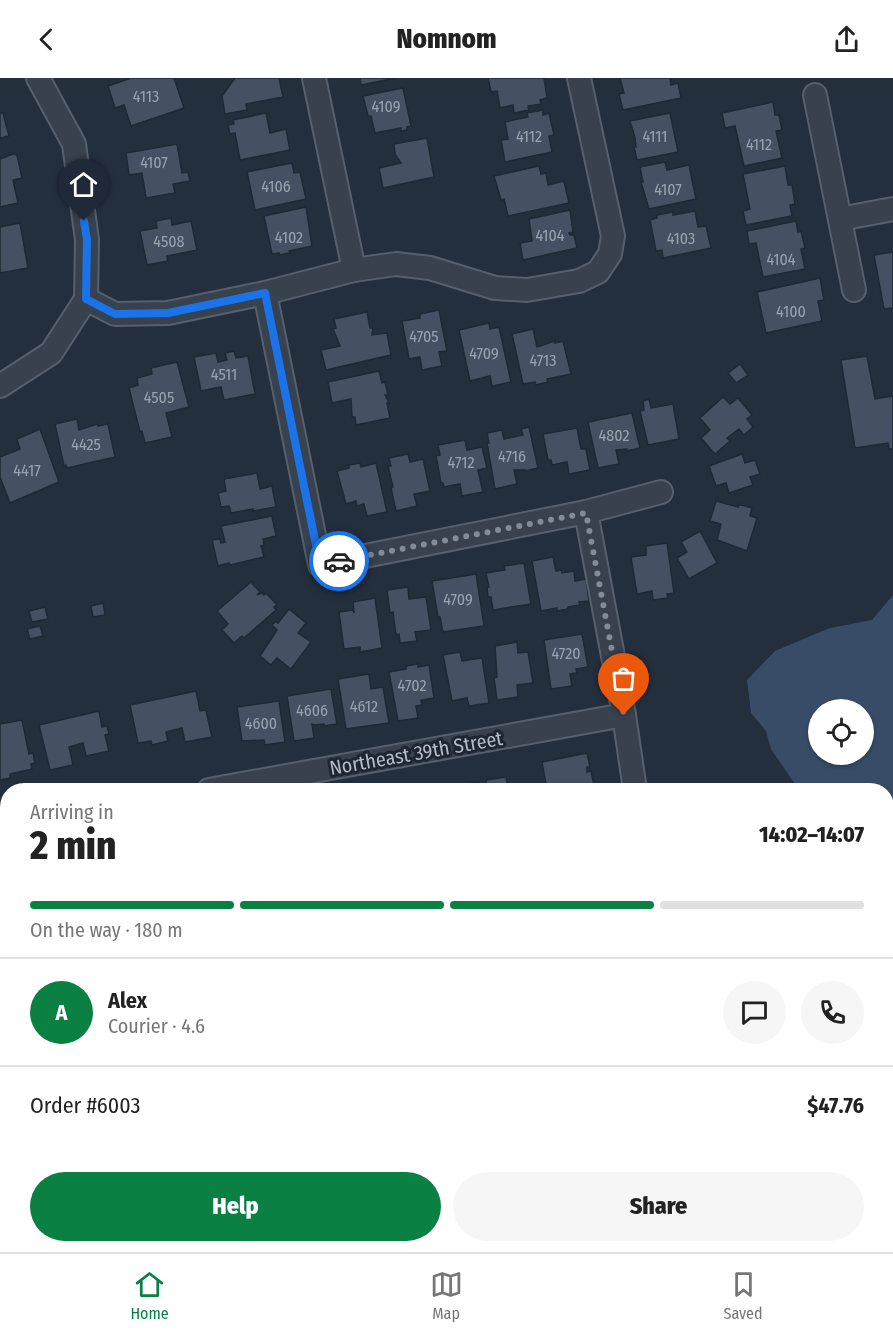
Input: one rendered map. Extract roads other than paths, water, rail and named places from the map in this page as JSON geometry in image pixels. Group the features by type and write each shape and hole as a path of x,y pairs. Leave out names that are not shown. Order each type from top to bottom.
{"street":[{"path":"0,386 51,353 86,299 87,240 74,144 38,78"},
{"path":"314,78 354,270"},
{"path":"86,299 115,314 168,313 265,293 354,270 396,264 419,266 495,288 527,290 579,281 598,272 610,254 613,236 579,78"},
{"path":"815,94 854,290"},
{"path":"840,219 893,208"},
{"path":"265,293 320,565 586,513 661,492"},
{"path":"586,513 624,715 634,783"},
{"name":"Northeast 39th Street","path":"248,783 624,715"}],"water":[{"path":"893,595 893,783 794,783 771,749 766,731 751,713 747,680 775,651 830,628 872,620"}]}
